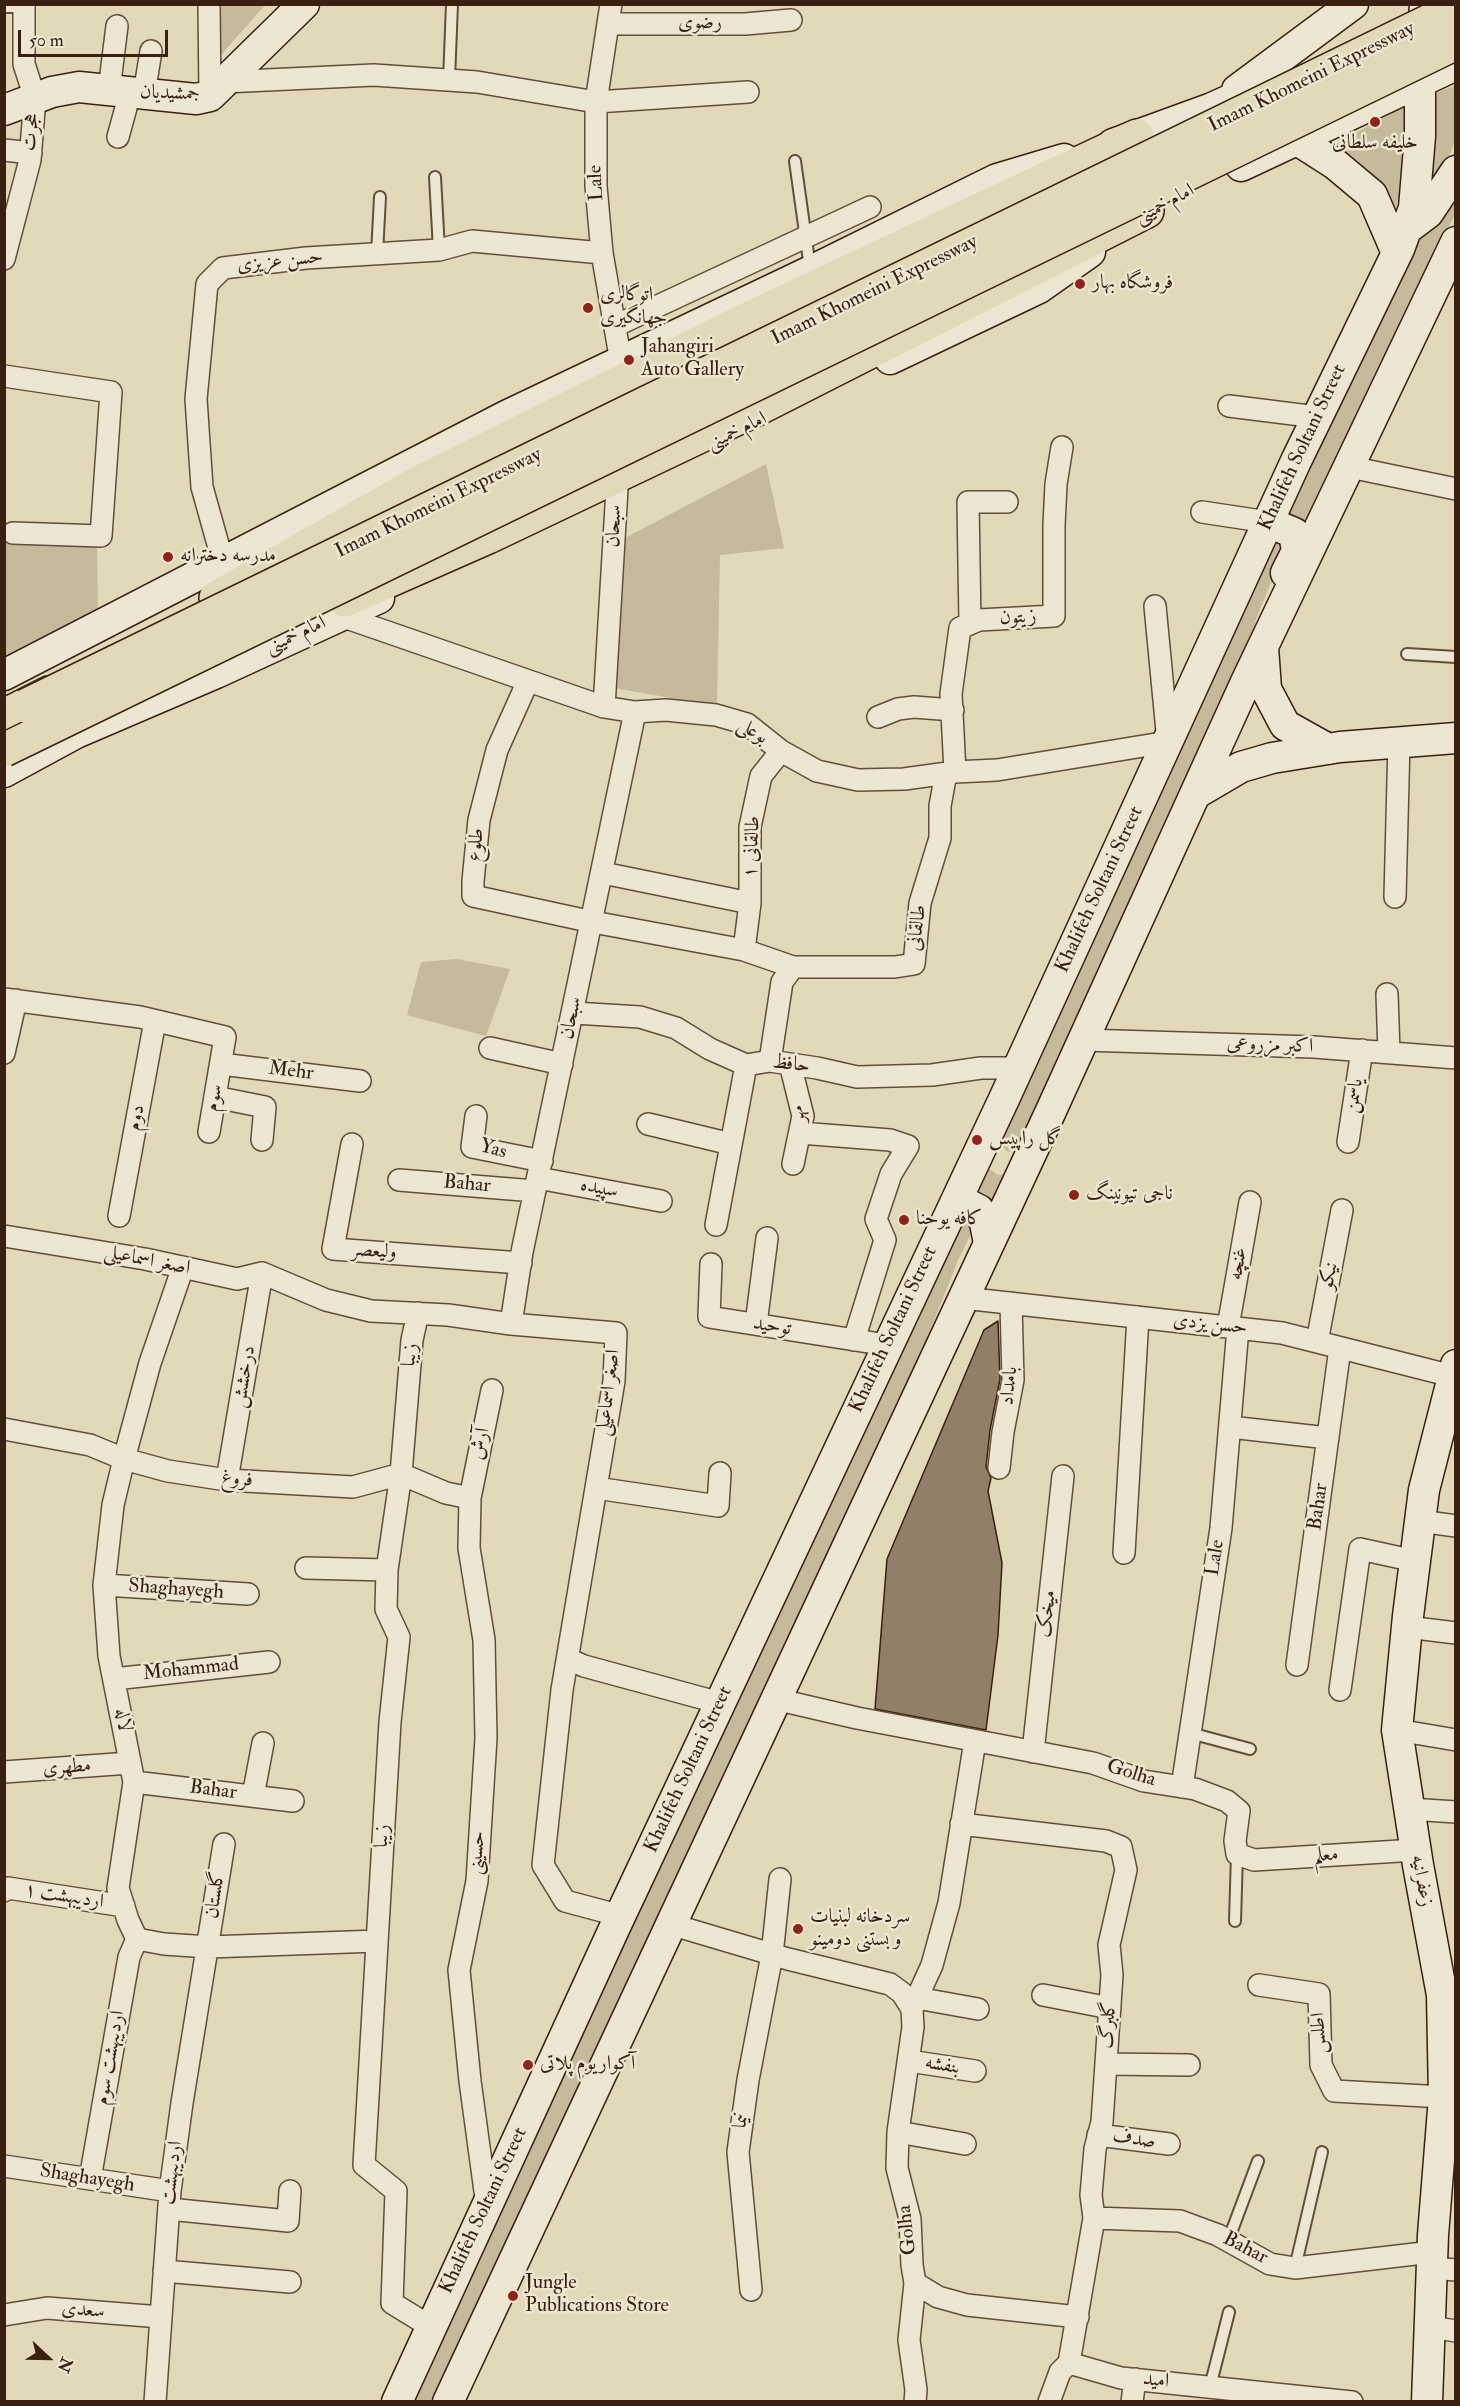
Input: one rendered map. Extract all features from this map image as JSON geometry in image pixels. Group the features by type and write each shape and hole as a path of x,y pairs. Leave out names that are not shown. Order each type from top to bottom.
{"highway":[{"name":"Imam Khomeini Expressway","path":"15,711 1433,6"},
{"name":"Imam Khomeini Expressway","path":"4,750 1455,43"},
{"path":"15,711 416,484 733,326 1137,136"},
{"path":"54,726 488,537 761,406 1148,211"}],"main road":[{"name":"جمشیدیان","path":"4,110 52,92 79,87 196,99 217,89 304,4"},
{"path":"1212,108 1353,4"},
{"path":"4,675 506,416 811,271 997,179 1137,136 1212,108 1433,6"},
{"name":"Khalifeh Soltani Street","path":"397,2402 720,1703 993,1122 1268,522 1401,242 1414,208 1418,172 1420,84 1433,6"},
{"name":"امام خمینی","path":"4,772 76,733 216,673 617,489 1039,288 1148,211 1296,139 1420,84 1455,65"},
{"path":"1296,139 1335,164 1372,195 1401,242 1428,213 1455,171"},
{"path":"448,2402 1032,1152 1263,646 1455,242"},
{"path":"1268,522 1294,533 1297,550 1280,586 1263,646 1266,689 1286,725 1328,749"},
{"path":"1195,794 1241,767 1272,758 1328,749 1455,738"},
{"path":"993,1122 990,1150 996,1162 1013,1165 1032,1152"},
{"path":"951,1212 969,1205 979,1210 985,1223 989,1244"},
{"name":"زعفرانیه","path":"1427,2402 1443,2329 1440,2263 1444,2097 1442,1995 1448,1984 1416,1850 1397,1730 1414,1561 1424,1490 1441,1443 1455,1373"}],"street":[{"path":"209,4 217,89 374,75 477,82 596,102 748,92"},
{"name":"هجرت","path":"4,259 31,153 35,98 24,64 18,6"},
{"name":"رضوی","path":"609,14 744,14 791,20"},
{"name":"Lale","path":"609,14 596,102 596,186 602,253 621,362"},
{"path":"117,26 127,92"},
{"path":"118,137 127,92 151,51"},
{"path":"4,150 31,153"},
{"path":"615,326 806,239 870,207"},
{"name":"حسن عزیزی","path":"223,562 202,487 197,410 207,284 223,268 306,258 439,250 472,241 602,253"},
{"path":"4,376 111,392 101,536 13,532"},
{"path":"1229,406 1317,417"},
{"name":"زیتون","path":"970,624 979,620 1054,616 1055,504 1062,447"},
{"path":"1350,467 1455,489"},
{"name":"سبحان","path":"604,707 617,489"},
{"path":"951,772 952,685 960,628 970,624 968,502 1007,502"},
{"path":"1202,512 1268,522"},
{"path":"1155,606 1168,742"},
{"name":"بوعلی","path":"341,616 604,707 635,712 666,710 716,715 747,724 781,751 817,771 858,780 904,779 951,772 997,770 1168,742"},
{"name":"طلوع","path":"528,681 497,750 484,800 479,820 472,880 473,896 593,922"},
{"path":"878,717 898,709 914,707 953,710"},
{"name":"سبحان","path":"511,1324 538,1177 635,712"},
{"path":"1395,897 1399,742"},
{"name":"طالقانی ۱","path":"744,950 750,903 750,827 761,776 781,751"},
{"name":"طالقانی","path":"593,922 744,950 793,967 895,967 914,964 920,903 940,838 940,806 951,772"},
{"path":"603,873 750,903"},
{"path":"780,1063 782,981 793,967"},
{"path":"1387,994 1389,1052"},
{"path":"4,1053 10,999 155,1021 225,1037 221,1064"},
{"name":"حافظ","path":"574,1013 640,1017 676,1028 710,1049 746,1065 780,1063 857,1077 932,1075 981,1068 1018,1068"},
{"name":"دوم","path":"119,1216 155,1021"},
{"name":"اکبر مزروعی","path":"1083,1040 1314,1047 1455,1058"},
{"path":"490,1048 562,1064"},
{"name":"یاسمن","path":"1348,1142 1362,1050"},
{"name":"مهر","path":"780,1063 803,1116 793,1164"},
{"name":"Mehr","path":"221,1064 360,1081"},
{"name":"سوم","path":"209,1132 221,1064"},
{"path":"716,1225 746,1065"},
{"path":"215,1097 265,1107 262,1140"},
{"name":"Yas","path":"476,1116 472,1147 538,1177"},
{"path":"648,1124 731,1144"},
{"path":"800,1133 890,1140 908,1146 891,1174 876,1219 885,1240 854,1340"},
{"name":"ولیعصر","path":"352,1144 333,1249 521,1263"},
{"name":"Bahar","path":"399,1180 538,1177"},
{"name":"سپیده","path":"538,1177 661,1201"},
{"name":"غنچه","path":"1233,1327 1250,1202"},
{"name":"نیکو","path":"1317,1342 1342,1210"},
{"name":"اصغر اسماعیلی","path":"4,1236 237,1279 262,1273 326,1300 371,1311 418,1313 616,1333 614,1381 562,1690 543,1865 565,1901 621,1916"},
{"path":"756,1324 767,1238"},
{"name":"توحید","path":"711,1264 709,1317 887,1345"},
{"name":"لاله","path":"137,1939 118,1888 132,1772 109,1656 104,1585 113,1506 124,1459 150,1363 183,1268"},
{"name":"درخشش","path":"227,1480 262,1273"},
{"name":"حسن یزدی","path":"963,1298 1282,1333 1455,1373"},
{"name":"بامداد","path":"999,1468 1013,1380 1011,1303"},
{"name":"زیبا","path":"418,1313 412,1340 401,1474 387,1570 386,1609 399,1637 390,1722 364,2165 396,2191 392,2303 431,2327"},
{"path":"1124,1553 1138,1317"},
{"name":"Lale","path":"1182,1787 1221,1528 1230,1426 1233,1327"},
{"name":"Bahar","path":"1297,1665 1340,1348"},
{"name":"آرش","path":"470,1498 492,1390"},
{"path":"1230,1426 1328,1438"},
{"name":"فروغ","path":"4,1429 90,1445 124,1459 168,1471 227,1480 353,1487 401,1474"},
{"path":"596,1488 718,1506 720,1473"},
{"path":"401,1474 446,1493 470,1498"},
{"name":"میخک","path":"1033,1752 1063,1476"},
{"name":"حسینی","path":"470,1498 469,1548 484,1640 486,1738 477,1881 459,1970 487,2206"},
{"path":"1420,1521 1455,1526"},
{"path":"1340,1690 1360,1549 1414,1561"},
{"path":"306,1568 387,1570"},
{"name":"Shaghayegh","path":"104,1585 248,1594"},
{"path":"1407,1627 1455,1634"},
{"path":"568,1659 584,1666 720,1703"},
{"name":"Mohammad","path":"114,1678 269,1662"},
{"name":"Golha","path":"776,1699 857,1718 1094,1763 1144,1781 1195,1789 1227,1801 1239,1811 1235,1841 1237,1854"},
{"path":"1397,1730 1455,1740"},
{"name":"Golha","path":"975,1741 949,1903 932,1965 915,2004 914,2026 898,2132 897,2168 910,2218 915,2283 938,2298 967,2305 1078,2317"},
{"path":"253,1796 263,1743"},
{"name":"مطهری","path":"4,1772 132,1772"},
{"name":"Bahar","path":"132,1772 253,1796 293,1801"},
{"path":"1409,1809 1455,1812"},
{"name":"گلبرگ","path":"962,1824 1106,1841 1121,1847 1126,1870 1109,1945 1112,1975 1102,2122 1095,2149 1091,2195 1094,2218 1069,2363"},
{"name":"گلستان","path":"209,1947 224,1844"},
{"name":"معلم","path":"1237,1854 1254,1860 1416,1850"},
{"name":"نیما","path":"751,2290 738,2152 748,2080 772,1955 780,1879"},
{"name":"اردیبهشت ۱","path":"4,1891 8,1888 124,1906"},
{"path":"670,1924 772,1955 890,1984 915,2004 978,2009"},
{"path":"137,1939 164,1944 209,1947 377,1941"},
{"name":"اردیبهشت سوم","path":"90,2179 129,1957 137,1939"},
{"name":"اردیبهشت","path":"155,2402 170,2200 182,2103 209,1947"},
{"name":"اطلس","path":"1259,1985 1319,1994 1321,2065 1334,2091 1444,2097"},
{"path":"1043,1995 1110,2008"},
{"name":"بنفشه","path":"909,2061 975,2071"},
{"path":"1106,2064 1189,2065"},
{"path":"898,2132 965,2144"},
{"name":"صدف","path":"1098,2135 1169,2144"},
{"name":"Shaghayegh","path":"5,2171 90,2179 170,2200 288,2221 290,2191"},
{"name":"Bahar","path":"1094,2218 1180,2220 1228,2241 1270,2264 1295,2268 1440,2263"},
{"path":"164,2271 290,2282"},
{"path":"915,2283 909,2340 916,2390 915,2402"},
{"name":"سعدی","path":"4,2315 47,2308 161,2317"},
{"path":"1049,2400 1060,2372 1069,2363"},
{"name":"امید","path":"1069,2363 1121,2378 1223,2392 1352,2402"},
{"path":"1132,2402 1135,2379"}],"lane":[{"path":"449,80 452,4"},
{"path":"795,161 811,271"},
{"path":"435,177 439,250"},
{"path":"377,254 380,197"},
{"path":"1407,654 1455,657"},
{"path":"1190,1732 1250,1749"},
{"path":"1235,1921 1237,1854"},
{"path":"1295,2268 1322,2152"},
{"path":"1228,2241 1258,2161"},
{"path":"1223,2392 1229,2312"}],"shaded area":[{"path":"212,4 265,5 220,56"},
{"path":"1455,86 1455,141 1444,170 1426,197 1430,95"},
{"path":"1404,106 1406,156 1400,194 1391,223 1331,147"},
{"path":"1455,195 1455,214 1306,530 1294,516 1280,513 1390,288 1421,238"},
{"path":"766,464 784,548 720,555 717,706 614,688 623,539"},
{"path":"4,531 97,545 98,617 4,660"},
{"path":"1272,538 1284,541 1288,551 1269,587 1256,619 1250,648 1022,1148 1008,1152 999,1144"},
{"path":"457,959 510,969 486,1036 407,1015 421,962"},
{"path":"987,1157 988,1168 998,1175 1010,1173 992,1210 988,1195 978,1191 965,1196"},
{"path":"964,1217 971,1221 971,1234 958,1260 930,1331 918,1375 438,2401 410,2402"}],"building":[{"path":"998,1321 1000,1379 990,1430 986,1467 991,1478 988,1491 1002,1563 998,1635 986,1730 875,1709 887,1559 984,1330"}],"place":[{"name":"خلیفه سلطانی","path":"1375,122"},
{"name":"فروشگاه بهار","path":"1080,284"},
{"name":"اتوگالری جهانگیری","path":"588,308"},
{"name":"Jahangiri Auto Gallery","path":"629,360"},
{"name":"مدرسه دخترانه","path":"168,557"},
{"name":"گل راپیس","path":"977,1140"},
{"name":"ناجی‌ تیونینگ","path":"1074,1195"},
{"name":"کافه یوحنا","path":"904,1220"},
{"name":"سردخانه لبنیات و بستنی دومینو","path":"798,1929"},
{"name":"آکواریوم پلاتی","path":"528,2065"},
{"name":"Jungle Publications Store","path":"513,2296"}]}
